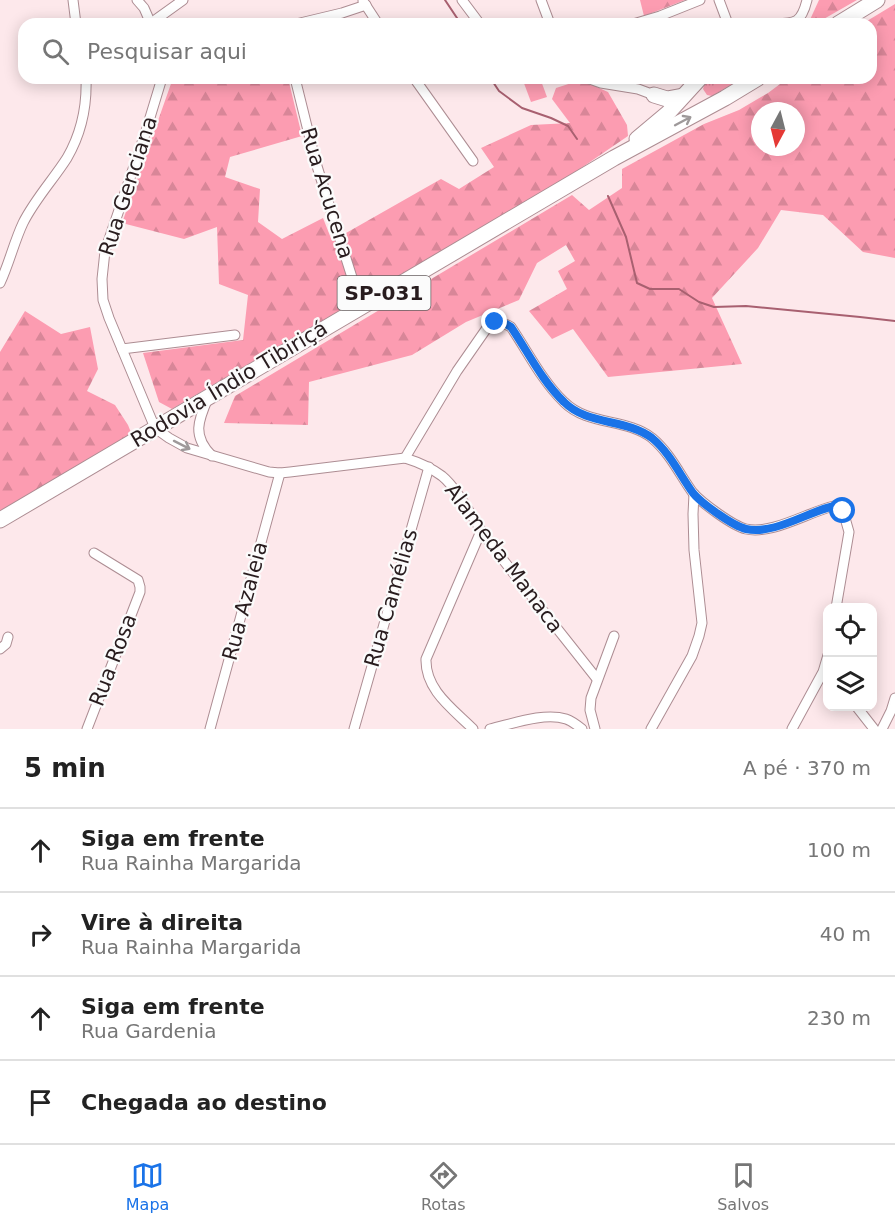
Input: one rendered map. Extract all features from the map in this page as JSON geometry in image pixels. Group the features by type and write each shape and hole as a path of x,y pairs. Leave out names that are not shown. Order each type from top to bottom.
{"highway":[{"path":"848,18 877,0"},
{"name":"Rodovia Índio Tibiriçá","path":"614,158 668,112 694,84"},
{"path":"698,84 698,93 702,99 716,103"},
{"name":"Rodovia Índio Tibiriçá","path":"0,520 614,158 716,103 744,84"},
{"path":"654,96 667,99 683,96"},
{"path":"654,96 660,105 657,122"}],"street":[{"path":"73,0 75,18"},
{"path":"137,0 148,18"},
{"path":"159,18 183,0"},
{"path":"462,0 476,18"},
{"path":"541,0 548,18"},
{"path":"653,18 700,0"},
{"path":"719,0 726,18"},
{"path":"799,18 807,0"},
{"path":"321,18 342,13 364,2 374,18"},
{"path":"0,283 23,224 67,158 78,135 86,84"},
{"name":"Rua Genciana","path":"155,428 108,318 103,300 102,279 105,251 160,84"},
{"name":"Rua Acucena","path":"296,84 316,163 362,306"},
{"path":"418,84 473,161"},
{"path":"607,84 638,89 654,96"},
{"path":"405,458 457,371 489,325 506,324 511,327 547,383 564,403 587,416 628,425 654,440 664,450 694,494 722,516 752,530 771,528 819,509 834,506 843,511 849,532 837,603"},
{"path":"122,349 235,335"},
{"path":"210,396 198,424 202,445 212,456"},
{"name":"Alameda Manaca","path":"155,428 187,448 269,472 280,473 405,458 429,467 443,476 516,578 597,679"},
{"name":"Rua Camélias","path":"354,729 429,467"},
{"name":"Rua Azaleia","path":"210,729 280,473"},
{"path":"651,729 692,656 701,630 694,538 694,494"},
{"path":"473,729 439,696 432,686 426,669 426,659 481,531"},
{"name":"Rua Rosa","path":"87,729 140,592 138,580 94,554"},
{"path":"595,729 590,705 591,698 614,636"},
{"path":"0,649 9,637"},
{"path":"792,729 823,677"},
{"path":"882,729 895,698"},
{"path":"860,711 874,729"},
{"path":"490,729 552,717 567,719 582,729"}],"green space":[{"path":"640,0 685,0 644,16"},
{"path":"819,0 857,0 826,18 811,18"},
{"path":"895,4 895,258 863,252 823,215 781,210 758,248 712,298 742,364 608,377 573,329 552,339 529,311 567,289 558,271 575,261 566,245 537,263 519,300 466,322 412,355 309,382 308,425 224,423 235,396 572,195 589,210 622,188 622,169 704,124 751,103 751,156 805,156 805,102 753,102 780,84 877,84 877,18 872,18"},
{"path":"171,84 289,84 302,136 230,157 225,177 260,189 258,222 282,239 323,218 332,241 441,179 459,189 494,167 481,148 531,125 570,123 552,99 556,88 568,84 590,84 608,92 627,125 628,136 565,179 172,409 159,402 143,353 243,340 248,295 219,284 217,227 184,239 122,223"},
{"path":"524,84 542,84 547,97 531,102"},
{"path":"705,84 733,84 712,96 707,95 703,89"},
{"path":"25,311 61,334 90,327 98,369 87,391 115,405 132,435 0,511 0,352"}],"waterway":[{"path":"445,0 457,18"},
{"path":"494,84 499,91 522,108 568,126 577,139"},
{"path":"608,196 626,237 637,283 650,289 679,289 699,302 714,307 746,306 895,321"}],"route":[{"path":"495,322 511,327 547,383 564,403 587,416 628,425 654,440 664,450 694,494 733,523 744,528 760,530 801,518 819,509 834,506 843,511"}]}
